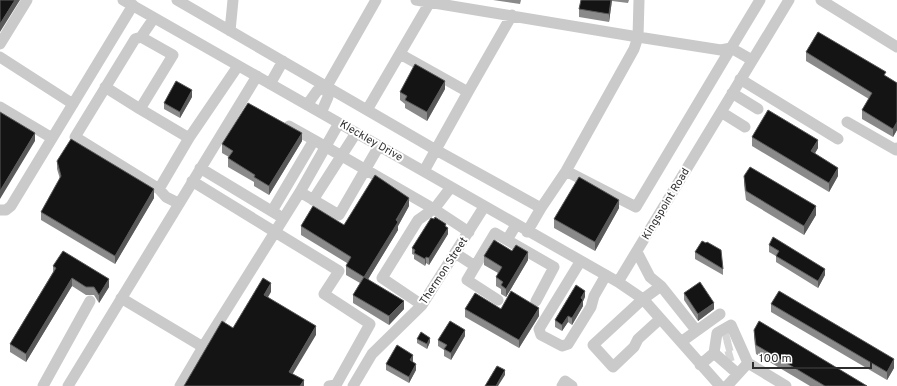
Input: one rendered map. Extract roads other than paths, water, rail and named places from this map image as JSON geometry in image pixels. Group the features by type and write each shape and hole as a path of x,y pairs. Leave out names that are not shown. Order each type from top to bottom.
{"street":[{"path":"0,44 28,0"},
{"path":"177,0 283,60 436,150 541,208"},
{"path":"230,30 233,0"},
{"path":"307,105 317,91 327,86 376,0"},
{"path":"416,0 512,15 547,23 721,50 731,48 752,60"},
{"path":"527,232 566,171 634,49 638,37 640,0"},
{"path":"566,171 636,207 760,0"},
{"name":"Kingspoint Road","path":"618,282 790,0"},
{"path":"821,0 897,47"},
{"path":"367,110 430,2"},
{"path":"0,210 6,210 11,206 73,104 128,3"},
{"name":"Kleckley Drive","path":"128,3 424,171 527,232 618,282"},
{"path":"424,171 512,15"},
{"path":"154,18 141,37 135,39 75,137 159,189 166,197 178,203"},
{"path":"140,109 173,56 141,37"},
{"path":"400,54 468,92"},
{"path":"0,58 73,104"},
{"path":"270,84 283,60"},
{"path":"159,189 189,138 238,66"},
{"path":"68,386 178,203 257,76"},
{"path":"740,80 838,139"},
{"path":"321,113 328,97 327,86"},
{"path":"105,87 189,138"},
{"path":"732,93 758,109"},
{"path":"242,100 255,107"},
{"path":"0,107 52,138"},
{"path":"721,112 745,127"},
{"path":"281,122 326,146 434,209 469,232"},
{"path":"847,122 896,150 897,148"},
{"path":"180,386 300,192 338,123"},
{"path":"313,200 356,132"},
{"path":"272,211 314,140"},
{"path":"300,192 339,215 379,146"},
{"path":"200,168 284,218"},
{"path":"192,181 339,271 324,294 370,324 336,385 329,386"},
{"path":"422,305 382,278 418,220 434,209 451,187"},
{"name":"Thermon Street","path":"355,385 372,354 422,305 484,207"},
{"path":"507,240 516,225"},
{"path":"498,300 467,280 495,233 554,267"},
{"path":"536,257 545,242"},
{"path":"536,301 563,252"},
{"path":"637,252 650,277 661,286 696,330"},
{"path":"455,253 475,266"},
{"path":"580,262 539,329 541,335 562,346 568,344 572,338 591,307 594,296 606,275"},
{"path":"618,282 642,299 720,386"},
{"path":"660,319 638,339 634,347 613,367 593,345 642,299 661,286"},
{"path":"121,298 203,347"},
{"path":"43,386 90,301"},
{"path":"681,342 720,314"},
{"path":"700,365 728,348"},
{"path":"728,348 738,374"},
{"path":"728,348 738,374"},
{"path":"728,348 786,386"},
{"path":"727,386 738,374"},
{"path":"562,386 565,381 572,386"}],"tunnel":[{"path":"723,339 730,337"},
{"path":"725,347 732,345"},
{"path":"726,357 733,355"}]}
